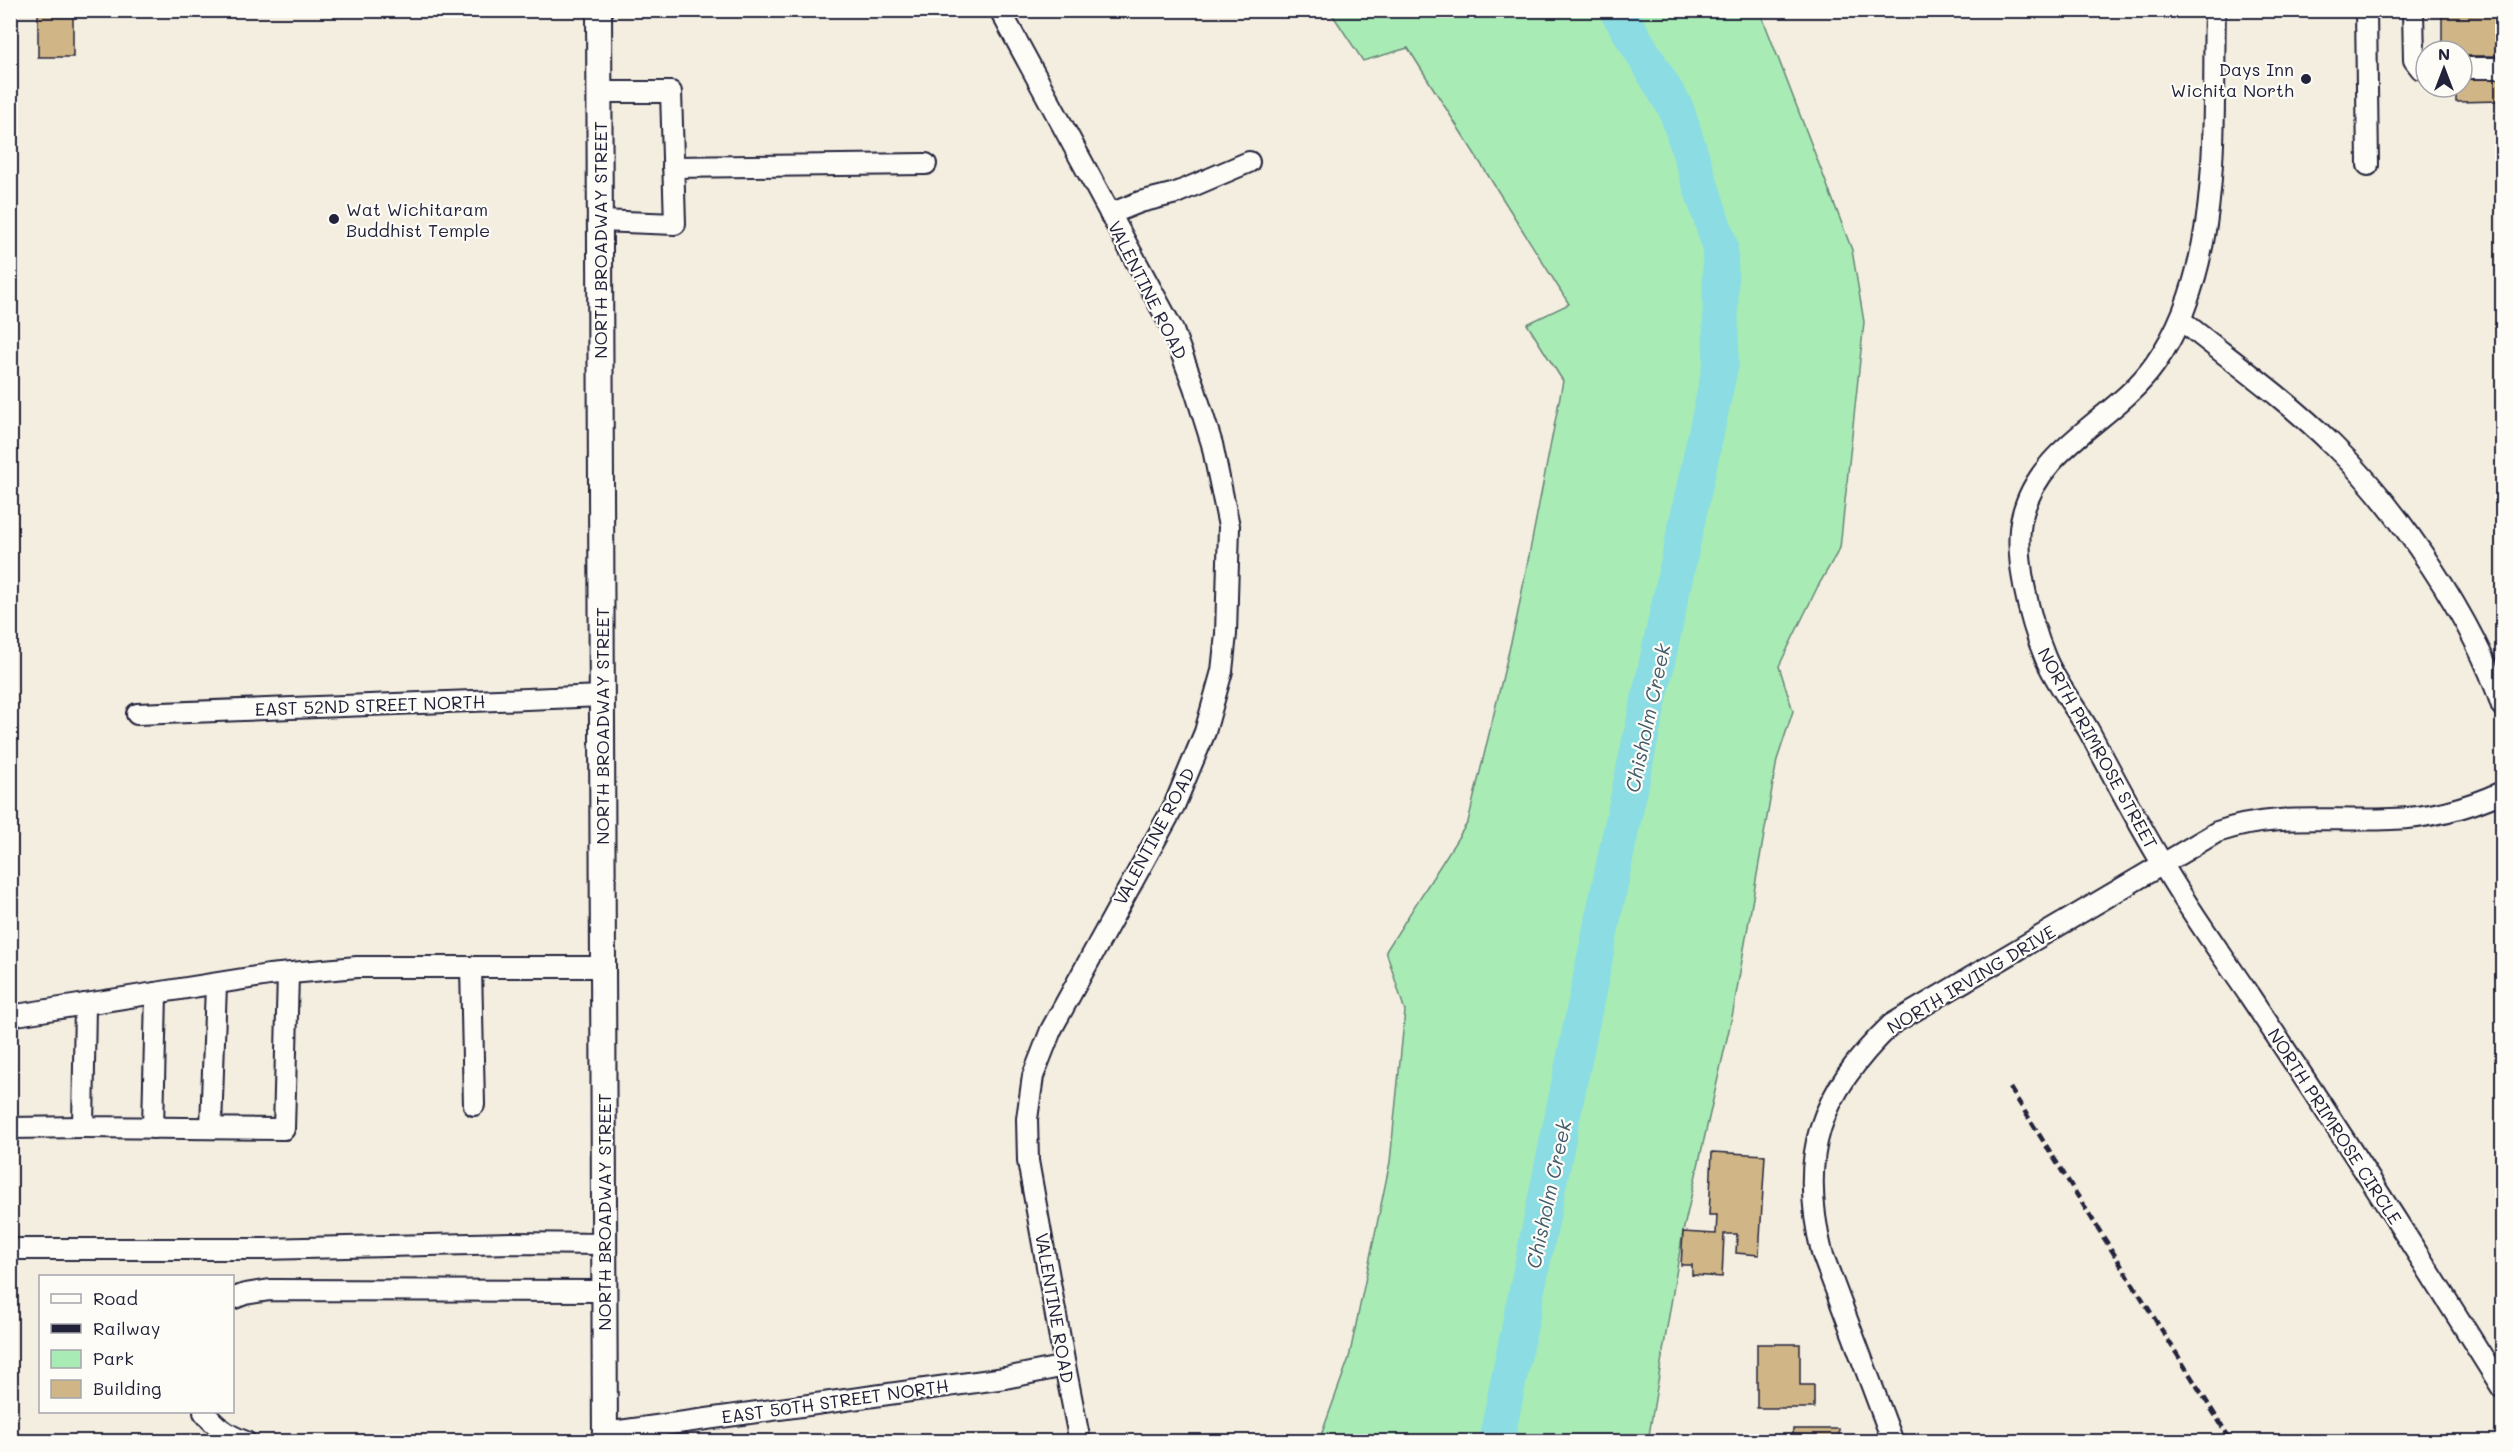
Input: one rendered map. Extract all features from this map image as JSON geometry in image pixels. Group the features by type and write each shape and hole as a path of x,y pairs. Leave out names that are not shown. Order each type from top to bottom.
{"main road":[{"name":"NORTH BROADWAY STREET","path":"599,10 605,1437"}],"street":[{"name":"VALENTINE ROAD","path":"1000,10 1172,328 1212,444 1229,526 1229,599 1222,671 1208,722 1174,806 1051,1030 1033,1076 1027,1119 1028,1161 1080,1442"},
{"name":"NORTH PRIMROSE STREET","path":"2163,866 2086,725 2063,692 2046,660 2031,618 2024,583 2022,519 2029,498 2057,455 2076,436 2129,395 2154,367 2181,320 2197,272 2208,204 2215,10"},
{"path":"2366,10 2368,165"},
{"path":"2413,10 2414,60"},
{"path":"2474,68 2502,68"},
{"path":"599,92 671,92 675,224 600,221"},
{"path":"1110,214 1140,202 1176,193 1249,162"},
{"path":"674,167 926,164"},
{"path":"2181,320 2303,418 2334,446 2371,486 2408,534 2454,606 2496,686 2502,706"},
{"name":"EAST 52ND STREET NORTH","path":"137,714 603,696"},
{"name":"NORTH IRVING DRIVE","path":"1893,1442 1822,1253 1815,1226 1812,1185 1813,1157 1818,1131 1831,1101 1855,1063 1892,1024 2163,866 2217,832 2240,824 2290,819 2421,817 2452,812 2502,792"},
{"name":"NORTH PRIMROSE CIRCLE","path":"2163,866 2364,1167 2502,1389"},
{"path":"10,1016 288,974 357,968 602,967"},
{"path":"471,968 474,1105"},
{"path":"10,1128 284,1129 288,974"},
{"path":"211,1128 216,984"},
{"path":"153,1128 156,993"},
{"path":"82,1127 85,1004"},
{"path":"10,1249 263,1249 512,1243 604,1244"},
{"path":"234,1298 245,1293 270,1290 604,1291"},
{"name":"EAST 50TH STREET NORTH","path":"605,1437 1005,1378 1065,1366"},
{"path":"205,1413 216,1426 230,1436 246,1442"}],"green space":[{"path":"1330,11 1760,11 1852,250 1864,322 1840,548 1818,586 1779,666 1793,711 1777,760 1733,1012 1683,1232 1648,1441 1319,1441 1349,1358 1390,1162 1405,1011 1386,951 1468,822 1517,617 1563,381 1527,324 1569,304 1408,48 1363,61"}],"building":[{"path":"38,10 73,10 73,57 38,57"},
{"path":"2442,10 2500,10 2501,56 2474,56 2474,39 2442,39"},
{"path":"2501,75 2501,101 2456,102 2456,99 2474,99 2474,76"},
{"path":"1712,1152 1765,1155 1759,1255 1736,1253 1737,1234 1724,1234 1722,1277 1692,1275 1692,1265 1681,1265 1683,1232 1716,1234 1717,1215 1709,1215"},
{"path":"1757,1344 1800,1344 1800,1385 1814,1385 1814,1408 1757,1408"},
{"path":"1793,1429 1839,1429 1839,1442 1793,1442"}],"waterway":[{"name":"Chisholm Creek","path":"1496,1442 1620,835 1721,363 1720,246 1676,109 1617,10"}],"railway":[{"path":"2010,1088 2232,1442"}],"place":[{"name":"Days Inn Wichita North","path":"2306,79"},
{"name":"Wat Wichitaram Buddhist Temple","path":"334,219"}]}
